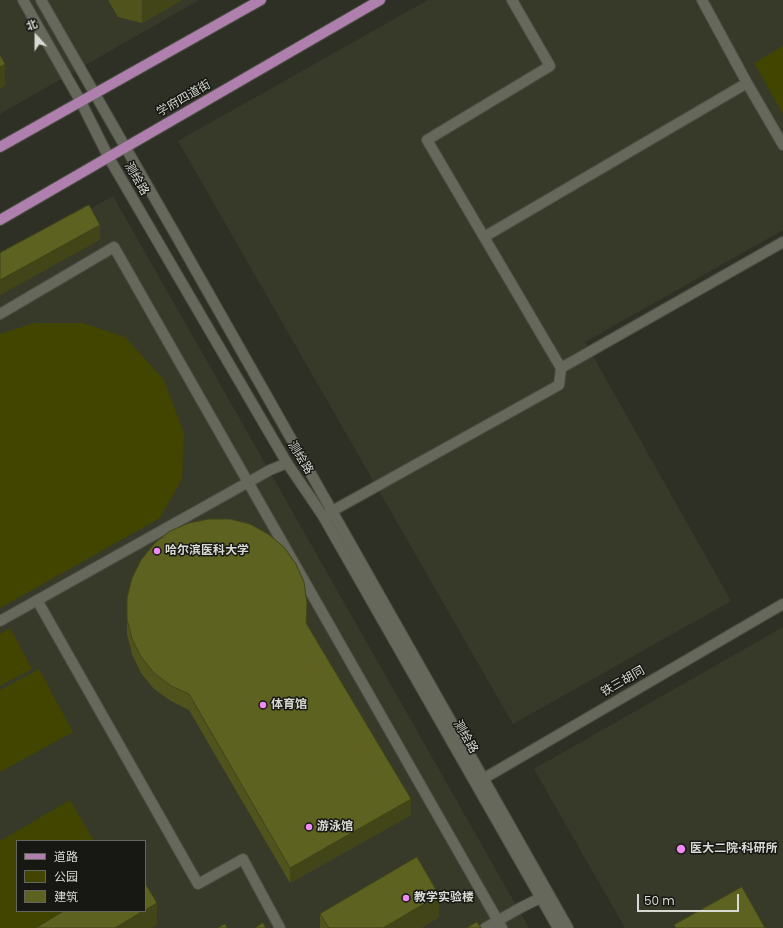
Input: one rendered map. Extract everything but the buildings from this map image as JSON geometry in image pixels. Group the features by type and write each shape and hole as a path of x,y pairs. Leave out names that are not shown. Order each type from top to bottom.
{"main road":[{"path":"0,147 261,0"},
{"name":"学府四道街","path":"0,220 380,0"}],"street":[{"name":"测绘路","path":"23,0 81,102 109,158 287,463 323,516 568,928"},
{"name":"测绘路","path":"41,0 332,511 480,781 558,928"},
{"path":"323,516 559,385 561,368 427,140 550,66 512,0"},
{"path":"702,0 783,145"},
{"path":"484,237 747,83"},
{"path":"561,368 783,242"},
{"path":"0,314 114,247 500,924"},
{"path":"0,621 248,482 287,463"},
{"path":"38,600 198,884 243,859 280,928"},
{"name":"铁三胡同","path":"480,781 783,604"},
{"path":"485,928 500,924 542,897"}],"shaded area":[{"path":"0,0 199,0 0,114"},
{"path":"428,0 783,0 783,230 585,342 731,601 513,724 178,141"},
{"name":"哈尔滨医科大学","path":"113,196 529,928 0,928 0,260"},
{"name":"医大二院·科研所","path":"783,627 783,928 625,928 534,769"}],"green space":[{"path":"783,46 783,114 754,63"},
{"path":"34,323 83,323 125,337 164,380 184,434 182,479 160,518 0,608 0,334"},
{"path":"10,628 32,669 0,686 0,634"},
{"path":"39,669 73,732 0,772 0,690"},
{"path":"70,800 93,840 16,840 16,912 72,912 45,928 0,928 0,841"}],"place":[{"name":"哈尔滨医科大学","path":"157,551"},
{"name":"体育馆","path":"263,705"},
{"name":"游泳馆","path":"309,827"},
{"name":"医大二院·科研所","path":"681,849"},
{"name":"教学实验楼","path":"406,898"}]}
